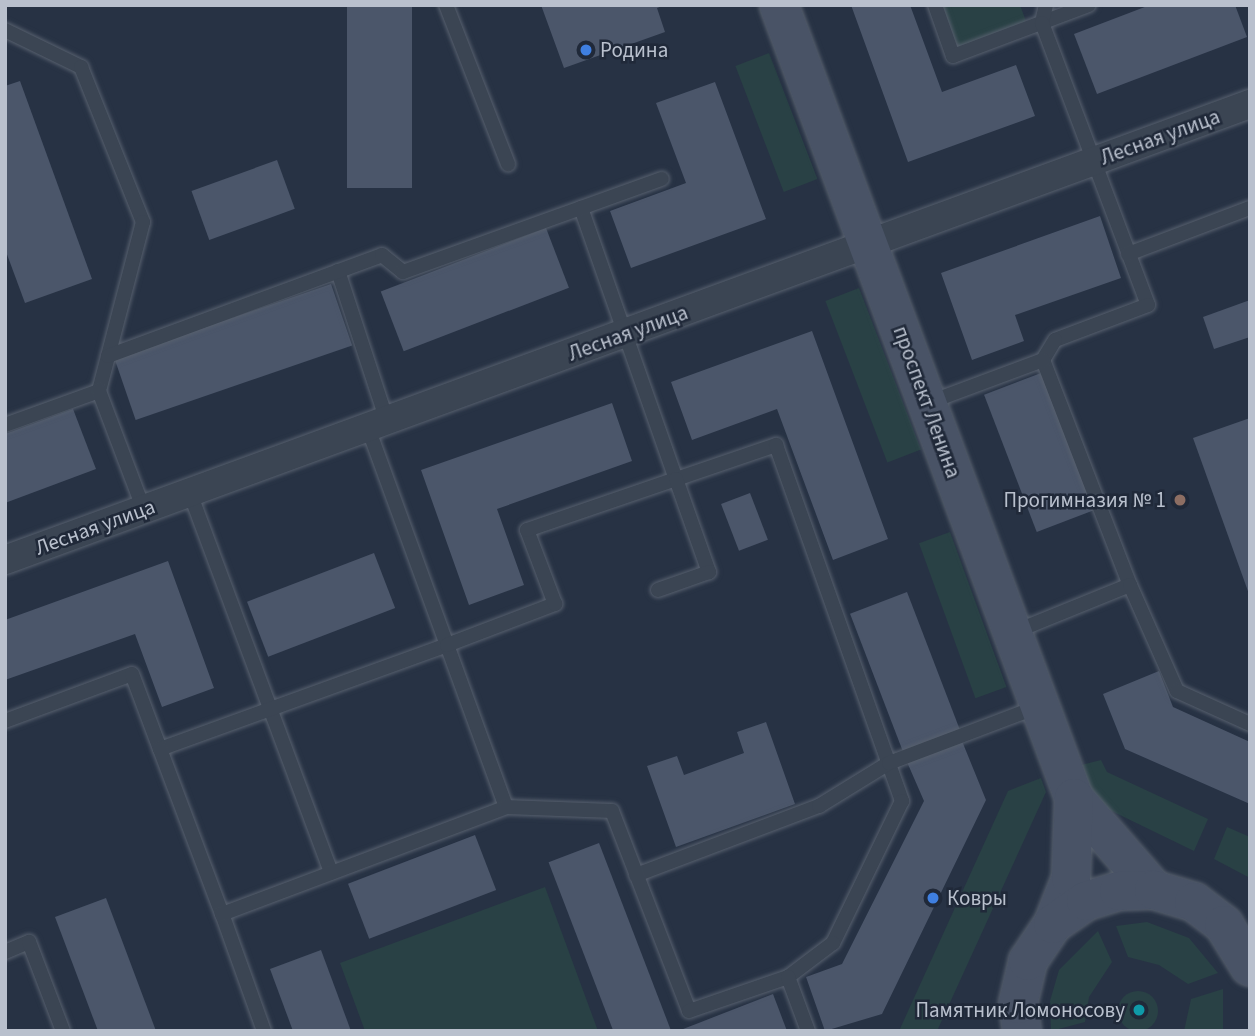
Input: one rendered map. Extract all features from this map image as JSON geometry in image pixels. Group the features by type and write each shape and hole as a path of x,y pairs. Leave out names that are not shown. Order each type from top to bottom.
{"main road":[{"name":"проспект Ленина","path":"779,5 1074,798"},
{"path":"1074,798 1154,890"},
{"path":"999,1031 1028,961 1053,924 1071,878 1074,798"},
{"path":"1053,924 1086,901 1154,890 1194,902 1250,929"},
{"path":"1194,902 1224,925 1250,967"},
{"path":"1022,1031 1018,1004 1028,961"}],"street":[{"name":"Лесная улица","path":"5,560 1250,104"}],"lane":[{"path":"446,5 508,164"},
{"path":"935,5 953,56 1089,5"},
{"path":"928,403 1044,360 1055,340 1148,305 1092,162 1042,23 1046,5"},
{"path":"5,30 81,66 143,222 99,391 144,510"},
{"path":"108,356 382,256 403,272 662,179"},
{"path":"581,208 709,572 658,590"},
{"path":"1128,254 1250,208"},
{"path":"338,271 378,424 447,645 506,807"},
{"path":"1044,360 1130,585 1177,691 1250,724"},
{"path":"5,425 99,391"},
{"path":"160,749 271,711 555,604 527,530 776,445 902,801 833,943 789,977 688,1011 612,811 506,807 222,914"},
{"path":"191,493 331,873"},
{"path":"1011,633 1130,585"},
{"path":"5,721 132,674 264,1031"},
{"path":"636,874 819,806 889,763 1040,706"},
{"path":"5,951 29,942 63,1031"},
{"path":"789,977 808,1031"}],"green space":[{"path":"942,5 1020,5 1027,24 958,48"},
{"path":"769,53 817,179 784,192 735,66"},
{"path":"859,288 921,450 887,462 825,301"},
{"path":"950,532 1006,687 975,698 919,543"},
{"path":"1101,760 1107,772 1208,819 1194,851 1091,801 1077,766"},
{"path":"1041,778 1046,792 937,1031 899,1031 1008,791"},
{"path":"1227,827 1250,837 1250,878 1214,859"},
{"path":"545,887 598,1031 365,1031 340,963"},
{"path":"1147,922 1189,938 1218,973 1188,984 1159,965 1128,957 1116,926"},
{"path":"1098,931 1112,962 1089,997 1085,1022 1051,1031 1050,1001 1059,970"},
{"path":"1223,989 1223,1031 1184,1031 1191,999"},
{"path":"1138,991 1146,992 1152,997 1157,1003 1157,1019 1152,1025 1146,1030 1138,1031 1130,1030 1124,1025 1119,1019 1118,1011 1119,1003 1124,997 1130,992"}],"building":[{"path":"347,5 412,5 412,188 347,188"},
{"name":"Родина","path":"541,5 665,5 657,8 665,32 564,68"},
{"path":"851,5 910,5 942,92 1016,65 1035,116 908,162"},
{"path":"1150,5 1235,5 1247,37 1097,94 1074,34"},
{"path":"20,81 92,279 25,303 5,249 5,86"},
{"path":"715,82 766,219 631,268 610,211 686,183 656,103"},
{"path":"277,160 295,209 209,240 191,191"},
{"path":"1100,216 1121,278 1015,315 1024,341 972,360 941,273"},
{"path":"546,228 569,288 404,351 381,291"},
{"path":"331,284 352,345 136,420 114,359"},
{"path":"1250,300 1250,337 1214,349 1203,317"},
{"path":"812,331 888,539 833,560 777,409 692,440 671,382"},
{"path":"1041,373 1094,510 1037,532 984,395"},
{"path":"612,403 632,461 497,509 524,585 469,605 421,470"},
{"path":"73,409 96,469 5,503 5,434"},
{"path":"1250,418 1250,593 1249,594 1193,438"},
{"path":"750,493 768,540 739,551 721,504"},
{"path":"374,553 395,608 268,657 247,602"},
{"path":"168,561 214,688 162,707 135,634 5,680 5,620"},
{"path":"907,592 960,729 903,751 850,614"},
{"path":"1159,671 1173,707 1250,742 1250,804 1125,749 1103,694"},
{"path":"766,722 795,804 676,847 647,766 677,756 684,775 744,753 737,732"},
{"path":"962,741 986,800 882,1014 825,1031 806,977 842,964 924,801 907,762"},
{"path":"475,835 496,890 369,939 348,884"},
{"path":"599,843 671,1031 613,1031 549,862"},
{"path":"106,898 156,1031 98,1031 55,917"},
{"path":"321,950 351,1031 293,1031 270,969"},
{"path":"773,994 787,1031 678,1031"}],"place":[{"name":"Родина","path":"586,50"},
{"name":"Прогимназия № 1","path":"1180,500"},
{"name":"Ковры","path":"933,898"},
{"name":"Памятник Ломоносову","path":"1139,1010"}]}
